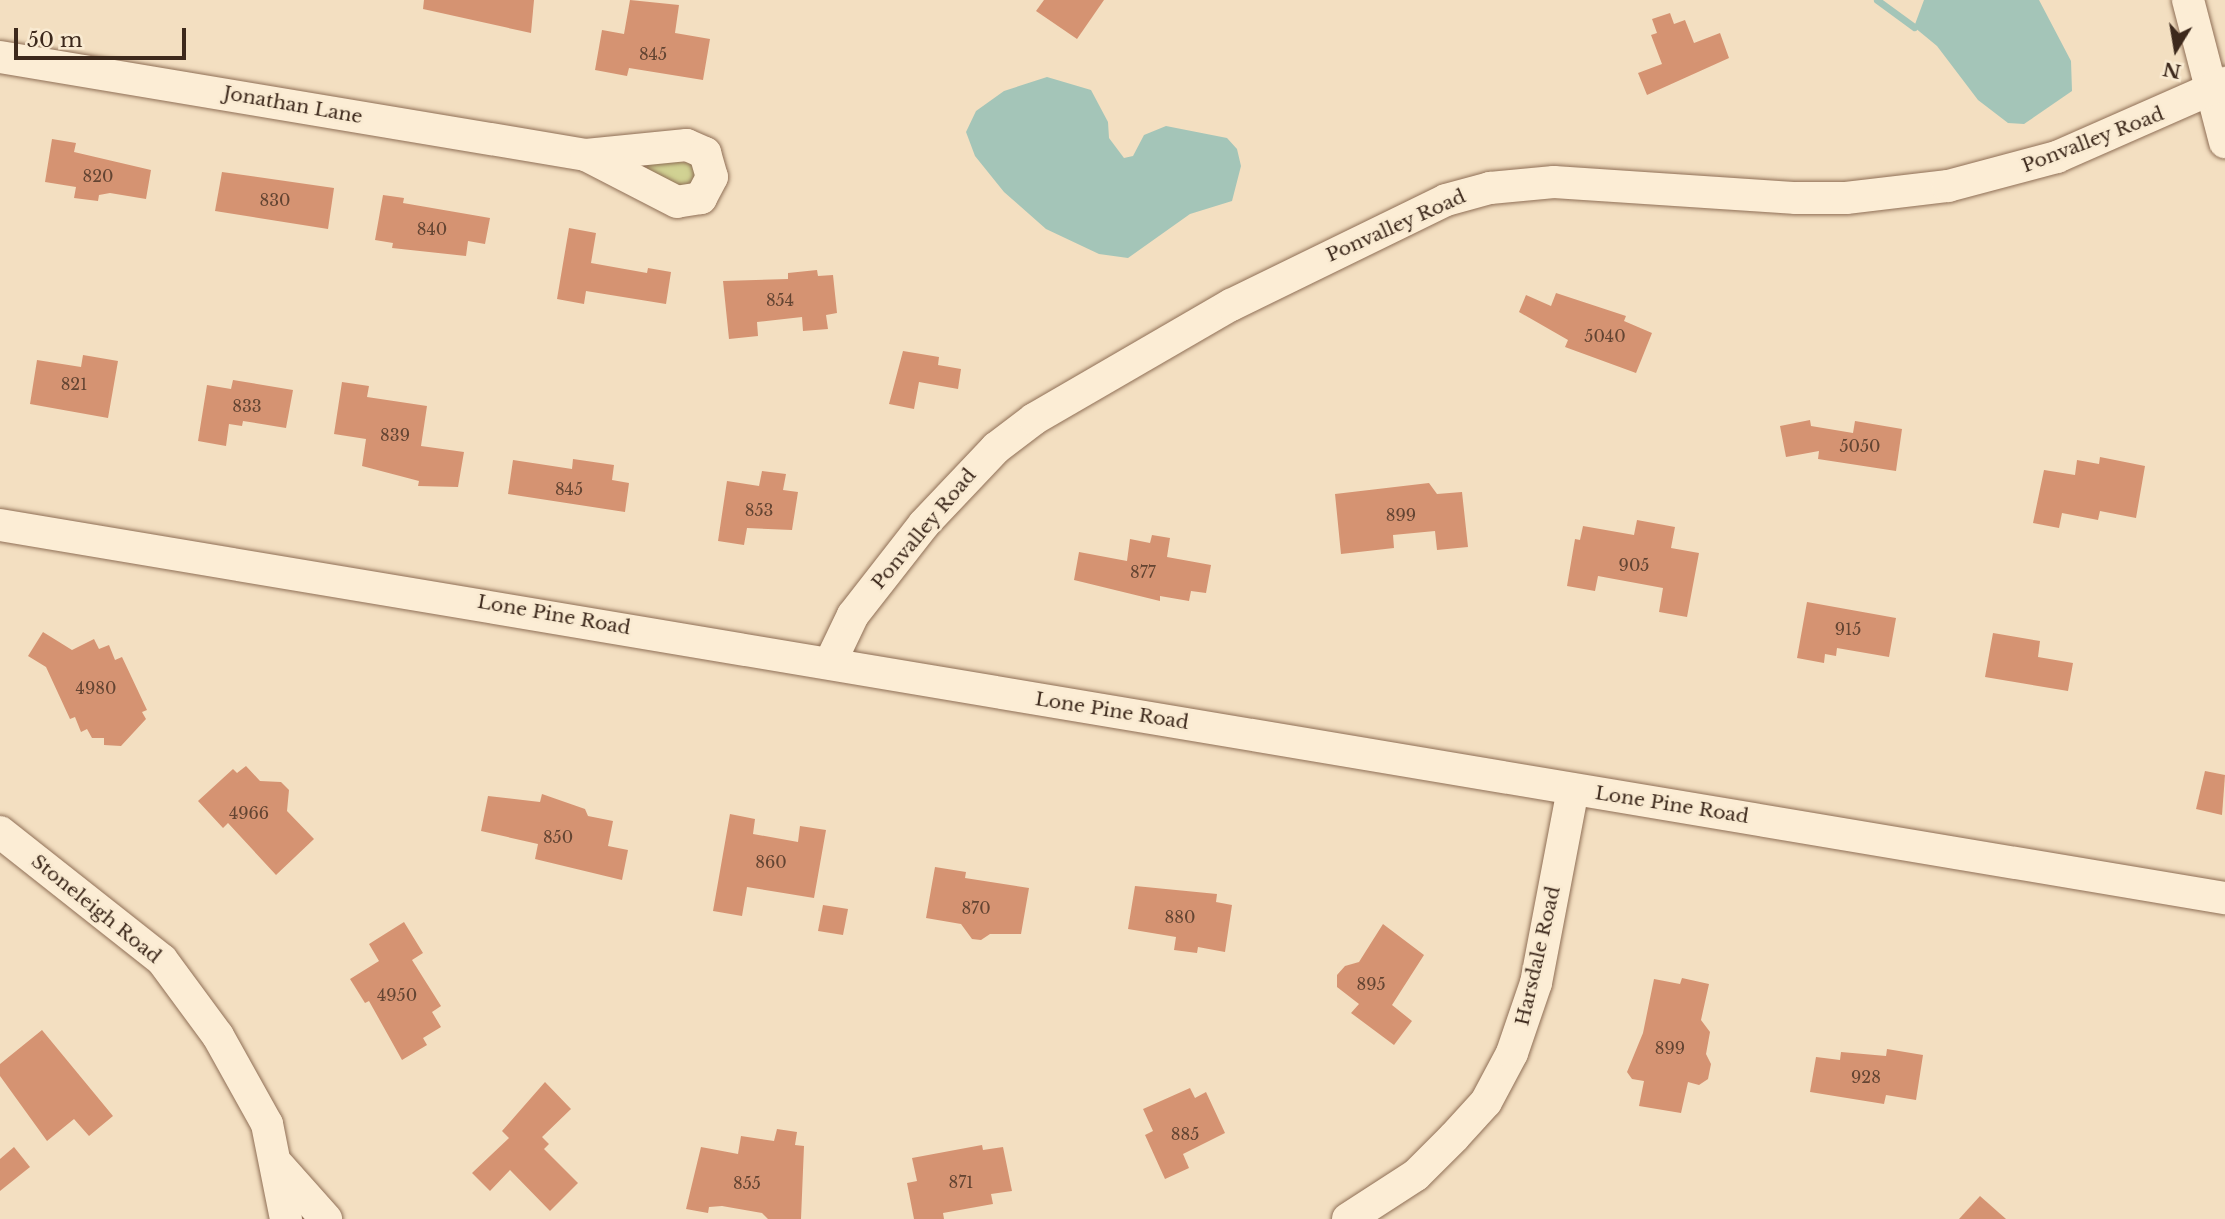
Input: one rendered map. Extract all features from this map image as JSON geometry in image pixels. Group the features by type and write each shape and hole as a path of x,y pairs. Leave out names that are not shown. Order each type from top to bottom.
{"street":[{"path":"2188,0 2219,87 2225,142"},
{"name":"Jonathan Lane","path":"0,57 586,155"},
{"name":"Ponvalley Road","path":"830,663 852,615 924,524 979,464 1034,419 1231,305 1446,200 1490,188 1554,182 1796,198 1899,193 2039,164 2219,87"},
{"name":"Lone Pine Road","path":"0,526 2225,898"},
{"name":"Harsdale Road","path":"1350,1219 1416,1175 1454,1137 1486,1101 1512,1053 1538,970 1573,789"},
{"name":"Stoneleigh Road","path":"0,832 162,960 218,1036 267,1124 279,1166 286,1219"},
{"path":"279,1166 327,1219"}],"green space":[{"path":"649,160 695,163 703,173 689,193 646,171"}],"shaded area":[{"path":"1924,0 2039,0 2071,61 2072,91 2024,124 2008,123 1978,100 1937,46 1914,27"},
{"path":"1047,77 1091,90 1108,122 1109,138 1124,158 1133,156 1144,135 1166,126 1227,138 1237,149 1241,166 1232,201 1190,214 1128,258 1099,254 1046,229 1004,192 975,156 966,132 976,111 1004,91"}],"building":[{"path":"424,0 534,0 531,33 423,9"},
{"path":"630,0 679,5 675,33 710,39 703,80 629,68 627,76 595,70 602,30 624,34"},
{"path":"1044,0 1104,0 1077,39 1036,11"},
{"path":"1670,13 1674,24 1685,20 1694,43 1720,33 1729,58 1647,95 1638,73 1662,64 1651,35 1657,33 1652,19"},
{"path":"52,139 76,143 74,152 151,170 146,199 110,193 99,195 98,201 74,198 76,187 45,182"},
{"path":"222,172 334,188 328,229 215,211"},
{"path":"383,195 404,198 403,203 490,218 485,244 468,241 466,256 392,248 393,243 375,240"},
{"path":"569,228 596,233 591,263 647,273 648,268 671,272 666,304 586,291 584,304 557,299"},
{"path":"817,270 818,276 833,275 837,313 826,315 828,329 803,331 802,317 757,322 758,336 729,339 723,281 788,279 788,273"},
{"path":"1556,293 1626,316 1624,321 1652,333 1636,373 1565,347 1568,340 1519,312 1526,295 1551,306"},
{"path":"903,351 939,357 938,365 961,369 958,389 919,382 914,409 889,404"},
{"path":"83,355 118,361 108,418 30,404 37,360 81,367"},
{"path":"233,380 293,390 286,428 243,421 242,426 229,424 226,446 198,441 207,385 231,389"},
{"path":"342,382 369,386 367,397 427,406 421,446 464,452 458,487 418,486 419,481 362,466 366,439 334,434"},
{"path":"1810,420 1811,426 1853,433 1855,421 1902,429 1896,471 1818,459 1819,451 1786,457 1780,426"},
{"path":"2100,457 2145,466 2136,518 2100,511 2098,520 2062,513 2059,528 2033,523 2044,470 2075,475 2077,460 2099,464"},
{"path":"573,459 614,465 612,480 629,483 625,512 508,494 513,460 572,469"},
{"path":"762,471 786,474 783,490 798,492 792,530 747,528 744,545 718,541 727,481 759,486"},
{"path":"1429,483 1437,494 1462,492 1468,547 1437,550 1435,531 1393,535 1394,548 1341,554 1335,494"},
{"path":"1637,520 1675,527 1671,548 1699,553 1687,617 1659,612 1663,588 1598,576 1595,591 1567,586 1575,539 1580,540 1583,526 1634,535"},
{"path":"1152,535 1170,538 1167,557 1211,565 1206,593 1191,591 1189,601 1160,596 1160,601 1074,580 1079,552 1127,561 1130,539 1150,543"},
{"path":"1807,602 1896,618 1889,657 1837,648 1836,656 1825,654 1824,663 1797,658"},
{"path":"43,632 72,650 94,639 99,649 109,645 115,660 122,657 147,710 142,712 146,719 121,746 104,745 104,738 92,738 87,729 81,732 75,717 70,719 46,667 28,656"},
{"path":"1993,633 2040,641 2038,657 2073,663 2068,691 1985,677"},
{"path":"246,766 260,781 281,782 289,790 287,811 314,839 276,875 228,823 223,828 198,801 233,769 237,773"},
{"path":"2205,771 2225,775 2222,815 2196,809"},
{"path":"542,794 585,809 588,816 613,821 608,846 628,850 622,880 535,859 538,844 481,831 488,796 540,802"},
{"path":"730,814 755,819 753,834 798,842 800,826 826,830 814,898 747,887 742,916 713,911"},
{"path":"935,867 966,872 965,878 1029,888 1021,934 990,934 981,940 972,939 961,924 926,918"},
{"path":"1135,886 1217,894 1216,902 1232,905 1225,952 1198,947 1197,953 1174,950 1176,937 1128,929"},
{"path":"823,905 848,909 843,935 818,931"},
{"path":"404,922 423,953 412,960 441,1006 432,1012 441,1027 423,1038 427,1045 402,1060 369,1001 365,1003 350,979 379,961 369,944"},
{"path":"1383,924 1424,955 1392,1005 1412,1021 1394,1045 1351,1013 1359,1004 1337,987 1337,975 1345,966 1359,962"},
{"path":"1682,978 1709,984 1701,1020 1710,1032 1706,1054 1711,1064 1708,1079 1699,1085 1688,1082 1681,1113 1639,1106 1644,1081 1632,1079 1627,1072 1643,1033 1654,979 1680,984"},
{"path":"42,1030 113,1116 89,1136 74,1119 47,1141 0,1076 0,1064"},
{"path":"1887,1049 1923,1055 1916,1100 1886,1095 1884,1104 1810,1092 1816,1057 1840,1060 1841,1052 1886,1056"},
{"path":"545,1082 571,1109 542,1137 549,1144 544,1149 578,1183 550,1211 510,1170 490,1191 472,1173 509,1138 502,1131"},
{"path":"1190,1088 1195,1098 1206,1092 1225,1133 1183,1154 1189,1168 1165,1179 1145,1135 1153,1131 1143,1109"},
{"path":"777,1129 797,1132 795,1145 804,1146 801,1219 768,1219 762,1213 722,1206 709,1207 708,1213 686,1209 701,1147 738,1154 741,1136 774,1141"},
{"path":"982,1145 983,1150 1003,1147 1012,1191 991,1194 993,1204 943,1213 944,1219 914,1219 907,1183 917,1181 912,1158"},
{"path":"14,1147 30,1167 0,1191 0,1159"},
{"path":"1980,1196 2006,1219 1959,1219"}],"waterway":[{"path":"1877,0 1914,27"}]}
